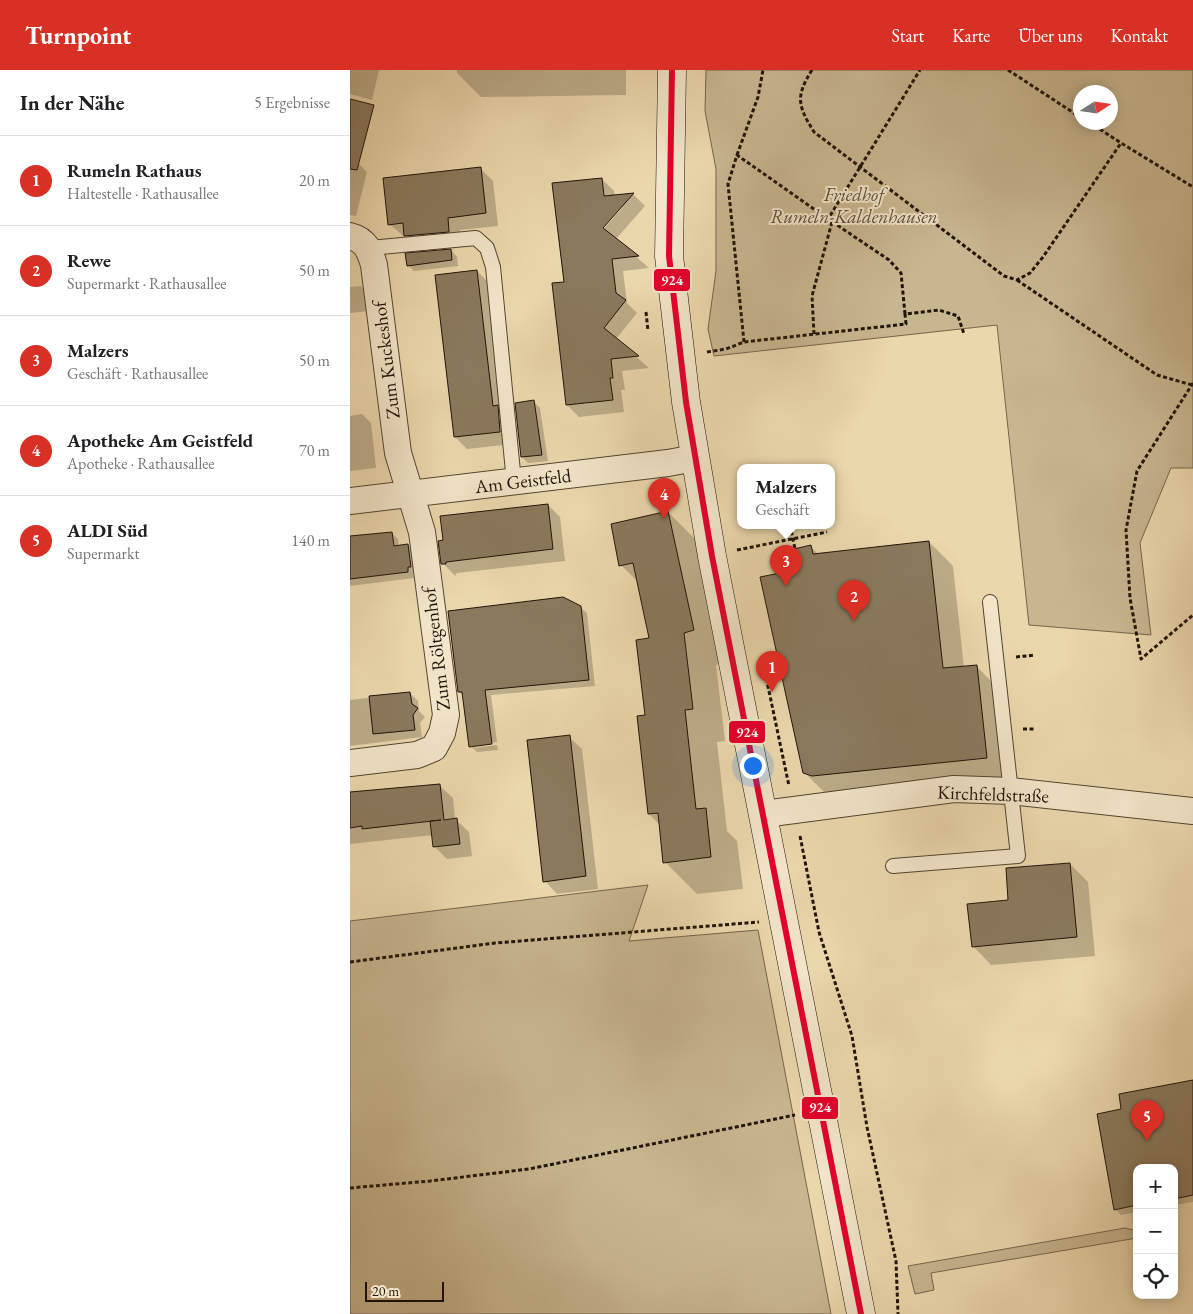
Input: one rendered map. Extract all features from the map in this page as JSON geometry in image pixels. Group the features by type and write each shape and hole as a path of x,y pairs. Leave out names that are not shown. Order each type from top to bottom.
{"main road":[{"path":"672,70 669,256 680,355 695,458 712,556 861,1314"}],"street":[{"name":"Zum Kuckeshof","path":"360,242 374,265 398,453 410,494"},
{"name":"Am Geistfeld","path":"350,501 668,463 695,458"},
{"name":"Zum Röltgenhof","path":"350,763 417,755 434,748 442,733 446,715 422,532 410,494"},
{"name":"Kirchfeldstraße","path":"764,814 954,789 1011,791 1193,811"}],"lane":[{"path":"360,242 476,238 487,248 493,267 514,482"},
{"path":"893,866 1018,856 990,602"}],"path":[{"path":"744,342 728,184 758,97 763,70"},
{"path":"812,70 802,86 799,98 804,115 814,132 1004,276 1017,280 1157,375 1192,384 1136,471 1126,530 1130,598 1141,659 1193,615"},
{"path":"828,219 920,70"},
{"path":"1008,70 1073,112"},
{"path":"1101,130 1193,187"},
{"path":"1017,280 1030,273 1044,257 1121,143"},
{"path":"680,355 726,349 744,342 906,324 900,273 889,260 737,155"},
{"path":"814,334 812,296 832,222"},
{"path":"905,314 940,310 958,316 964,334"},
{"path":"791,529 795,548"},
{"path":"712,556 827,532"},
{"path":"736,541 740,560"},
{"path":"763,665 794,809"},
{"path":"805,862 819,932 852,1036 867,1127 896,1261 898,1314"},
{"path":"350,962 495,944 766,921"},
{"path":"350,1188 529,1169 797,1115"}],"green space":[{"name":"Friedhof Rumeln-Kaldenhausen","path":"706,70 1193,70 1193,468 1171,468 1140,543 1151,635 1029,625 997,325 714,356 708,329 716,271 716,169 705,111"},
{"path":"648,885 629,941 758,930 831,1314 350,1314 350,921"},
{"path":"1125,1228 1133,1230 1133,1239 931,1273 934,1290 915,1294 908,1266"}],"building":[{"path":"350,99 374,105 357,170 350,169"},
{"path":"481,167 486,213 448,218 449,232 404,236 403,223 388,225 383,178"},
{"path":"602,178 604,196 634,193 603,228 639,256 612,259 616,293 626,300 604,328 639,356 611,359 613,378 610,378 613,400 566,405 552,283 564,282 552,183"},
{"path":"451,249 452,260 407,266 405,253"},
{"path":"477,270 493,406 498,405 500,432 454,437 435,275"},
{"path":"534,400 542,455 521,457 515,403"},
{"path":"548,504 553,549 441,564 438,541 443,540 440,516"},
{"path":"668,511 694,630 684,633 693,709 685,710 696,809 706,808 711,857 663,863 658,813 648,814 637,716 645,715 636,640 649,638 633,563 619,566 611,524"},
{"path":"392,532 394,546 408,544 411,567 408,567 408,572 350,579 350,536"},
{"path":"929,541 943,668 977,665 987,758 812,776 803,773 760,577 785,572 781,552 811,545 813,554"},
{"path":"563,597 581,606 589,680 485,690 492,744 469,747 462,692 458,692 448,611"},
{"path":"410,692 412,704 418,708 413,715 415,730 373,734 369,696"},
{"path":"570,735 586,876 543,882 527,740"},
{"path":"440,784 444,820 457,818 460,844 433,847 430,821 362,829 362,826 350,828 350,792"},
{"path":"1070,863 1077,937 972,947 967,904 1008,900 1006,868"},
{"path":"1193,1080 1193,1195 1178,1198 1178,1164 1133,1164 1133,1206 1114,1210 1097,1114 1121,1109 1119,1094"}],"transit line":[{"name":"924","path":"672,70 669,256 686,402 712,556 861,1314"}],"place":[{"name":"Apotheke Am Geistfeld","path":"664,519"},
{"name":"Malzers","path":"786,586"},
{"name":"Rewe","path":"854,621"},
{"name":"Rumeln Rathaus","path":"772,692"},
{"name":"ALDI Süd","path":"1147,1141"}]}
